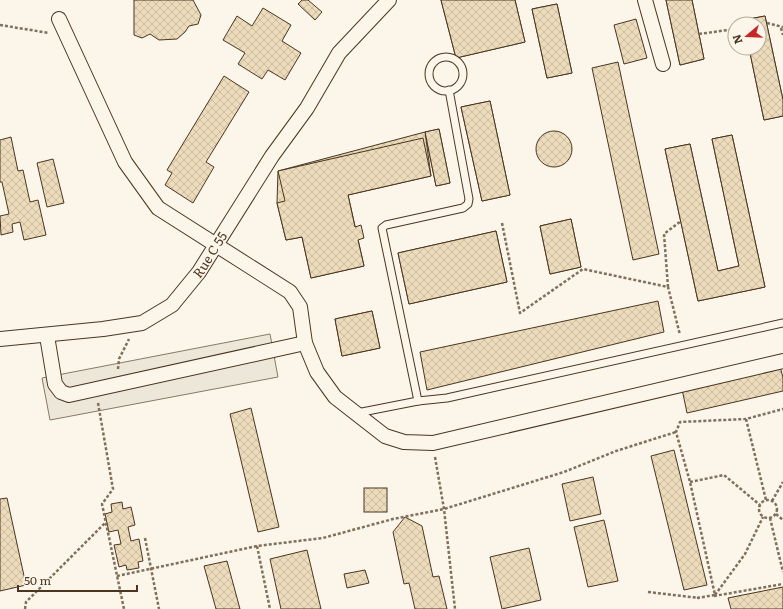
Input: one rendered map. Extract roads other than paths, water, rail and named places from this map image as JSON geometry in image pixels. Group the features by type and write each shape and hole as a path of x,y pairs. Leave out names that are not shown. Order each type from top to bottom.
{"street":[{"name":"Rue C 55","path":"0,339 103,330 142,323 172,305 199,272 272,156 307,108 339,52 389,0"},
{"path":"645,0 663,64"},
{"path":"60,19 125,162 158,208 290,292 300,307 305,343 318,372 335,398 354,414 385,436 404,442 433,443 783,361"},
{"path":"47,336 55,384 61,392 69,395 305,343"}],"lane":[{"path":"442,57 455,59 462,70 460,83 449,90 436,88 429,77 431,64 442,57"},
{"path":"418,401 382,228 386,225 463,208 468,204 469,199 449,90"},
{"path":"354,414 418,401 447,398 682,344 783,323"}]}
